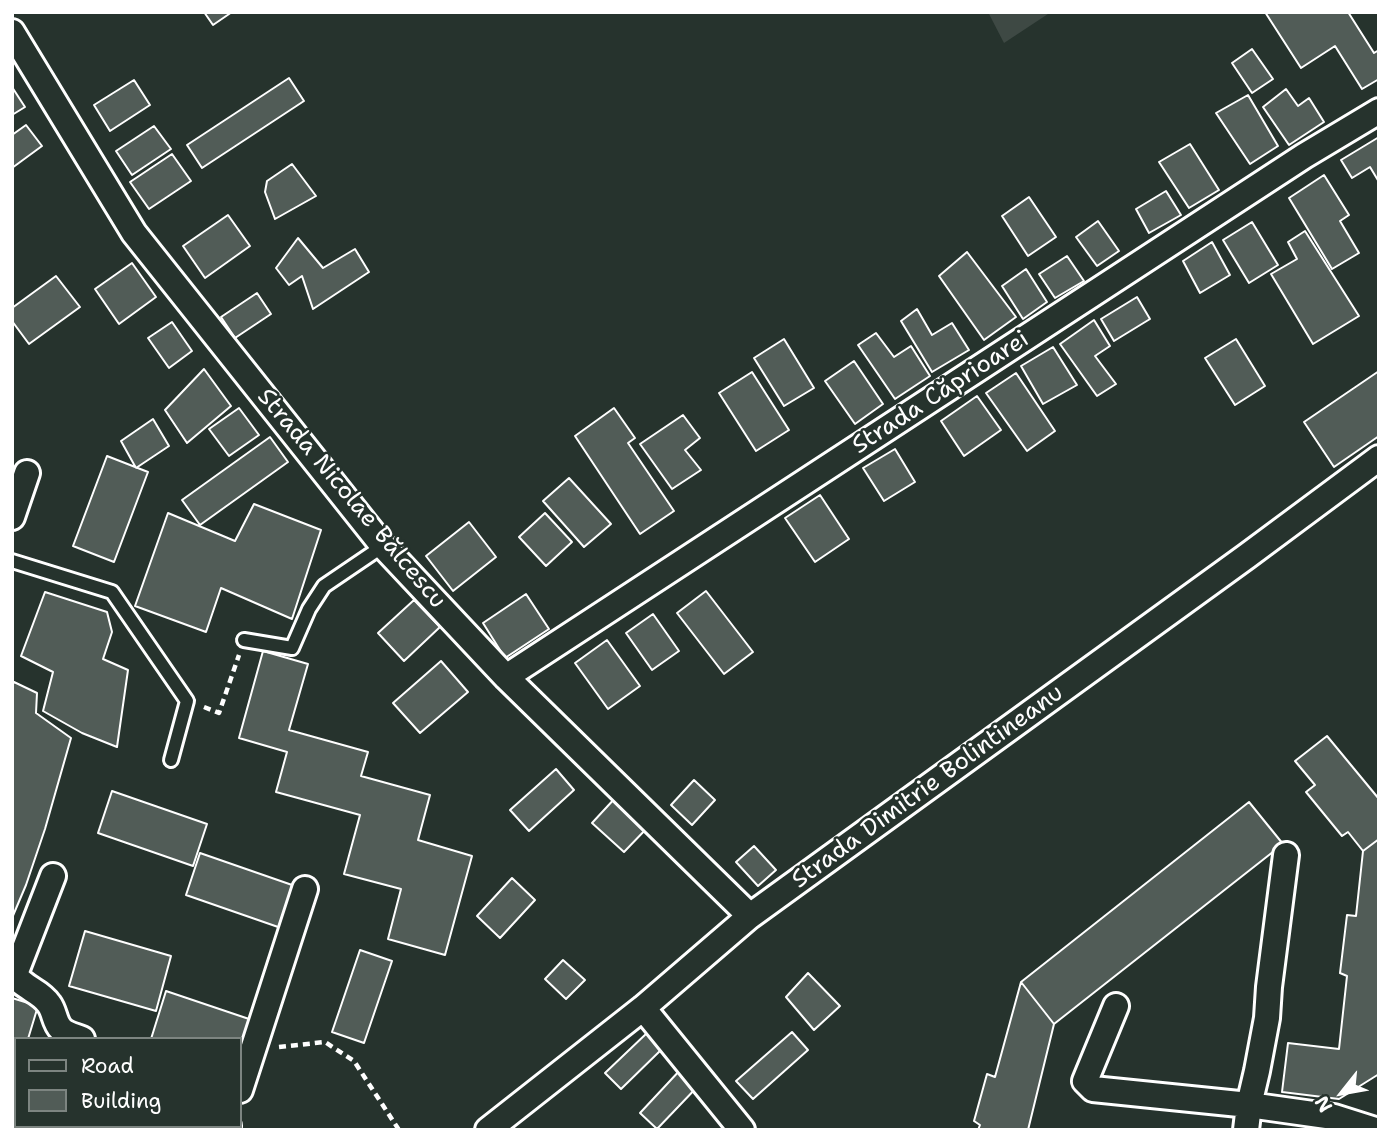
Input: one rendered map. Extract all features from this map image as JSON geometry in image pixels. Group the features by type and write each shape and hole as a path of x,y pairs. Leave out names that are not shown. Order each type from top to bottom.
{"street":[{"name":"Strada Nicolae Bălcescu","path":"12,32 134,233 383,546 506,677 750,916"},
{"name":"Strada Căprioarei","path":"506,677 1304,156 1379,110"},
{"name":"Strada Dimitrie Bolintineanu","path":"488,1130 643,1008 750,916 1379,458"},
{"path":"12,517 27,472"},
{"path":"1247,1118 1267,1018 1286,855"},
{"path":"53,876 15,974 19,981 51,1005 57,1025 65,1033 76,1037"},
{"path":"242,1083 304,889"},
{"path":"1116,1006 1085,1081 1093,1089 1247,1118 1334,1117 1375,1130"},
{"path":"643,1008 743,1130"}],"lane":[{"path":"244,640 292,648 309,609 324,586 383,546"},
{"path":"12,561 112,592 187,701 171,760"}],"path":[{"path":"187,701 219,713 244,640"},
{"path":"251,1054 271,1048 325,1042 354,1061 399,1130"}],"shaded area":[{"path":"988,12 1051,12 1004,43"}],"building":[{"path":"204,12 232,12 213,25"},
{"path":"1265,12 1348,12 1374,53 1379,50 1379,79 1362,89 1335,46 1301,68"},
{"path":"1252,49 1273,79 1252,93 1232,63"},
{"path":"289,78 304,101 202,168 187,145"},
{"path":"134,80 150,105 110,131 94,105"},
{"path":"12,87 25,107 12,115"},
{"path":"1286,89 1298,106 1309,98 1324,122 1289,145 1263,107"},
{"path":"1248,95 1278,146 1250,164 1216,113"},
{"path":"26,125 42,146 12,168 12,135"},
{"path":"154,126 171,149 132,175 116,151"},
{"path":"1379,137 1379,182 1370,167 1352,178 1341,160"},
{"path":"1190,144 1219,190 1189,208 1159,162"},
{"path":"172,154 191,181 149,209 130,182"},
{"path":"292,164 316,196 275,219 265,192 267,181"},
{"path":"1324,175 1349,215 1340,221 1359,253 1332,269 1289,198"},
{"path":"1166,191 1181,215 1149,233 1136,209"},
{"path":"1029,197 1056,237 1028,256 1002,216"},
{"path":"228,215 250,246 205,278 183,246"},
{"path":"1098,221 1119,251 1097,266 1076,237"},
{"path":"1252,222 1278,265 1249,283 1223,240"},
{"path":"1305,231 1359,316 1313,344 1271,274 1297,259 1288,242"},
{"path":"298,238 323,268 355,249 369,272 313,309 302,276 289,285 276,268"},
{"path":"1212,242 1230,275 1200,293 1183,261"},
{"path":"967,252 1016,317 984,340 939,276"},
{"path":"1067,256 1084,281 1055,298 1039,274"},
{"path":"132,263 156,297 119,324 95,289"},
{"path":"1026,269 1047,302 1023,319 1002,286"},
{"path":"56,276 80,307 29,344 12,321 12,308"},
{"path":"257,293 271,314 235,338 221,317"},
{"path":"1137,297 1150,319 1114,341 1101,319"},
{"path":"917,309 932,335 952,323 969,350 932,372 901,321"},
{"path":"1094,320 1110,346 1095,356 1116,384 1097,396 1060,344"},
{"path":"172,322 192,351 169,368 148,338"},
{"path":"876,333 894,357 911,346 930,376 895,399 858,345"},
{"path":"784,339 814,388 784,406 754,358"},
{"path":"1236,339 1265,386 1235,405 1205,358"},
{"path":"1053,347 1077,385 1043,404 1021,366"},
{"path":"854,361 883,404 855,424 825,381"},
{"path":"204,369 231,406 187,443 165,410"},
{"path":"1379,371 1379,436 1334,467 1304,422"},
{"path":"752,372 789,430 756,451 719,393"},
{"path":"1016,373 1055,431 1027,451 986,393"},
{"path":"977,396 1001,430 964,456 941,421"},
{"path":"239,408 259,435 229,456 209,429"},
{"path":"614,408 635,438 628,443 674,511 640,534 575,436"},
{"path":"683,415 700,438 685,450 701,470 672,489 640,444"},
{"path":"153,419 169,446 136,468 121,441"},
{"path":"270,437 288,462 200,525 182,500"},
{"path":"895,449 915,482 884,501 863,468"},
{"path":"107,456 148,472 114,562 73,546"},
{"path":"569,478 611,524 584,547 543,501"},
{"path":"820,495 849,539 815,562 785,518"},
{"path":"254,504 321,530 292,619 221,588 206,632 135,606 168,513 235,541"},
{"path":"545,513 572,542 546,566 519,537"},
{"path":"469,522 496,557 453,591 426,556"},
{"path":"706,591 753,652 724,674 677,613"},
{"path":"45,592 107,612 112,632 103,659 128,670 117,747 82,733 43,711 53,672 21,656"},
{"path":"526,594 549,629 505,658 483,623"},
{"path":"414,600 440,627 404,661 378,633"},
{"path":"653,614 679,651 652,670 626,633"},
{"path":"607,640 640,686 608,709 575,663"},
{"path":"263,651 308,664 289,730 368,752 361,776 430,795 418,840 472,856 445,955 388,939 401,889 344,874 360,815 276,792 287,752 239,738"},
{"path":"441,661 468,692 420,733 393,703"},
{"path":"14,682 37,693 36,713 71,738 45,829 12,918 12,686"},
{"path":"1327,736 1379,799 1379,839 1363,851 1348,832 1342,836 1306,792 1315,785 1295,761"},
{"path":"556,769 574,790 529,831 510,810"},
{"path":"694,780 715,800 692,825 671,805"},
{"path":"112,791 207,824 193,866 98,833"},
{"path":"617,796 649,826 624,852 592,823"},
{"path":"1249,802 1283,844 1054,1024 1021,982"},
{"path":"1379,839 1379,1074 1339,1099 1282,1092 1288,1043 1339,1049 1347,976 1340,973 1347,915 1356,916 1363,851"},
{"path":"754,846 776,870 758,886 736,862"},
{"path":"200,853 295,886 281,928 186,895"},
{"path":"512,878 535,900 500,938 477,916"},
{"path":"85,931 171,956 156,1011 69,986"},
{"path":"360,950 392,961 364,1043 332,1032"},
{"path":"563,960 585,980 566,999 545,979"},
{"path":"808,973 840,1006 814,1030 786,997"},
{"path":"1021,982 1054,1024 1028,1130 978,1130 980,1125 974,1121 987,1074 995,1077"},
{"path":"166,991 255,1021 242,1061 242,1037 152,1037"},
{"path":"12,998 38,1006 29,1037 14,1037 13,1088"},
{"path":"648,1032 663,1048 621,1089 605,1073"},
{"path":"792,1032 808,1050 753,1099 736,1081"},
{"path":"682,1068 700,1084 657,1129 640,1113"},
{"path":"14,1119 14,1128 55,1130 12,1130"},
{"path":"124,1128 186,1128 185,1130 123,1130"}]}
